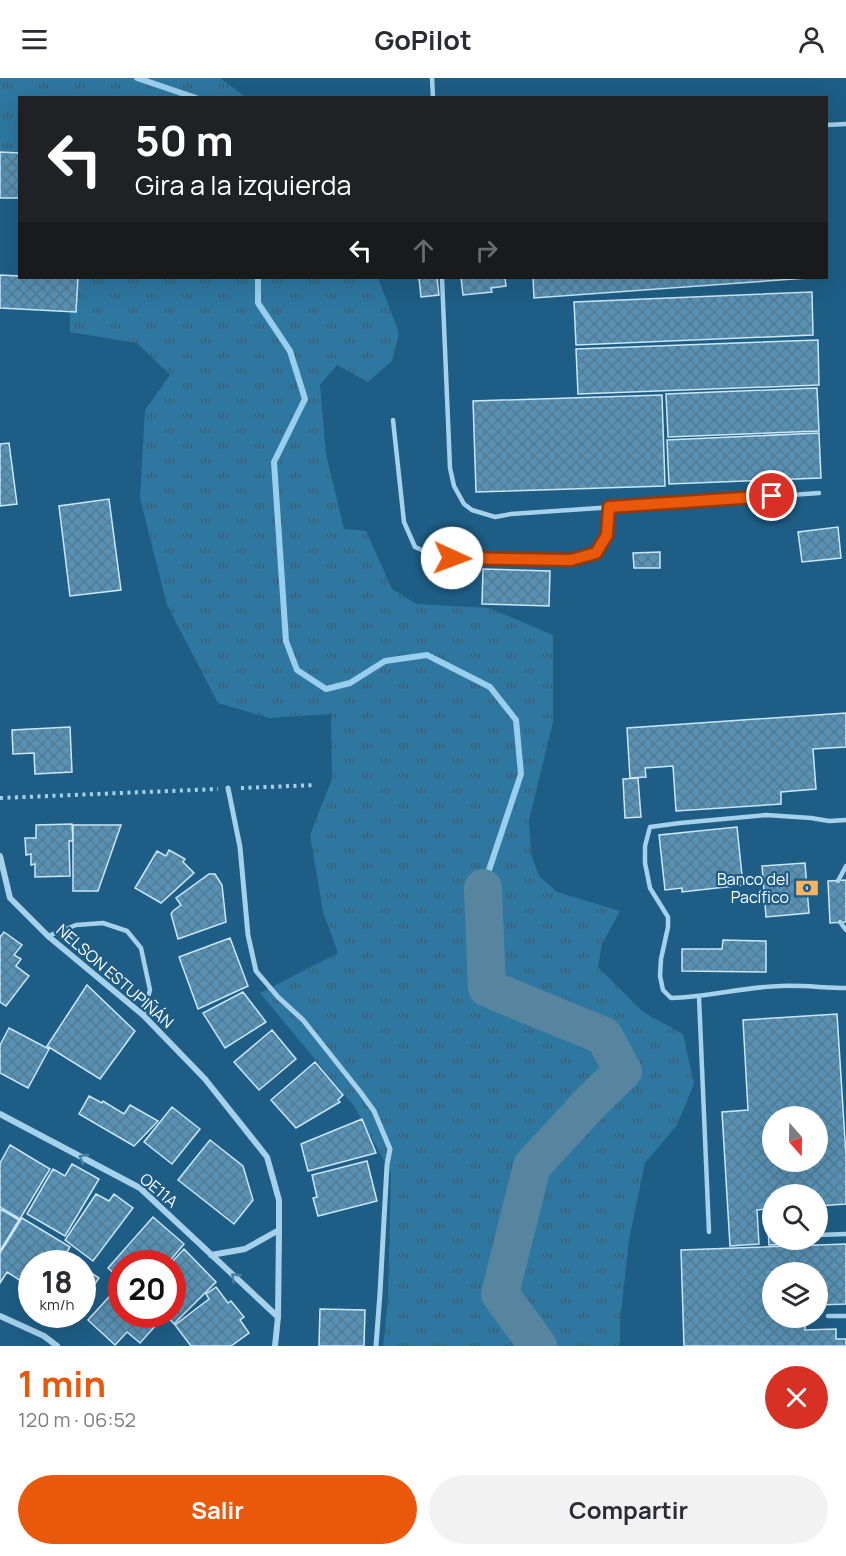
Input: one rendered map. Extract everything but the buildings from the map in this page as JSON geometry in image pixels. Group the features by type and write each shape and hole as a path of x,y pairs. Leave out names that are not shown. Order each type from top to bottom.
{"street":[{"path":"228,788 240,847 248,935 255,971 278,998 303,1020 361,1092 374,1111 390,1149 387,1165 376,1346"},
{"name":"NELSON ESTUPIÑÁN","path":"0,856 10,898 48,936 143,1015 205,1079 267,1157 279,1200 278,1317 274,1346"},
{"name":"OE11A","path":"0,1114 140,1188 278,1317"},
{"path":"211,1255 245,1250 279,1230"},
{"path":"0,1316 44,1336 57,1346"}],"lane":[{"path":"432,78 433,96"},
{"path":"828,125 846,124"},
{"path":"442,279 450,468 454,486 464,504 472,510 495,517 511,514 819,493"},
{"path":"393,420 404,522 415,547 433,555 452,558 571,560 596,553 607,535 609,507"},
{"path":"846,820 829,821 766,815 680,823 650,827 645,846 645,863 650,888 668,917 660,976 663,990 671,998 699,997 782,986 846,988"},
{"path":"838,880 846,866"},
{"path":"840,922 846,930"},
{"path":"48,936 76,925 103,923 127,931 141,948 150,990 143,1015"},
{"path":"699,997 709,1232"},
{"path":"828,1235 846,1234"},
{"path":"828,1316 846,1316"}],"path":[{"path":"0,798 316,785"}],"green space":[{"path":"0,78 220,78 244,96 18,96 18,158 0,158"},
{"path":"70,279 378,279 399,333 392,361 368,382 337,365 320,385 326,454 344,529 366,531 392,589 417,604 489,608 553,635 553,722 529,820 531,854 539,876 557,892 620,911 602,944 598,967 643,1012 683,1034 694,1084 677,1125 645,1163 629,1240 620,1322 620,1346 383,1346 388,1300 391,1173 354,1106 260,993 338,953 323,912 310,835 332,779 331,714 269,718 218,703 167,605 140,498 145,410 170,375 137,343 70,332"}],"waterway":[{"path":"137,78 190,96"},
{"path":"258,279 258,303 290,351 305,399 274,462 286,641 297,670 326,689 350,683 385,661 427,655 490,687 516,720 521,774 483,888"},
{"path":"483,888 487,988 604,1036 623,1071 532,1166 500,1294 538,1346"}],"place":[{"name":"Banco del Pacífico","path":"807,888"}],"route":[{"path":"452,558 571,560 596,553 607,535 609,507 772,496"}]}
